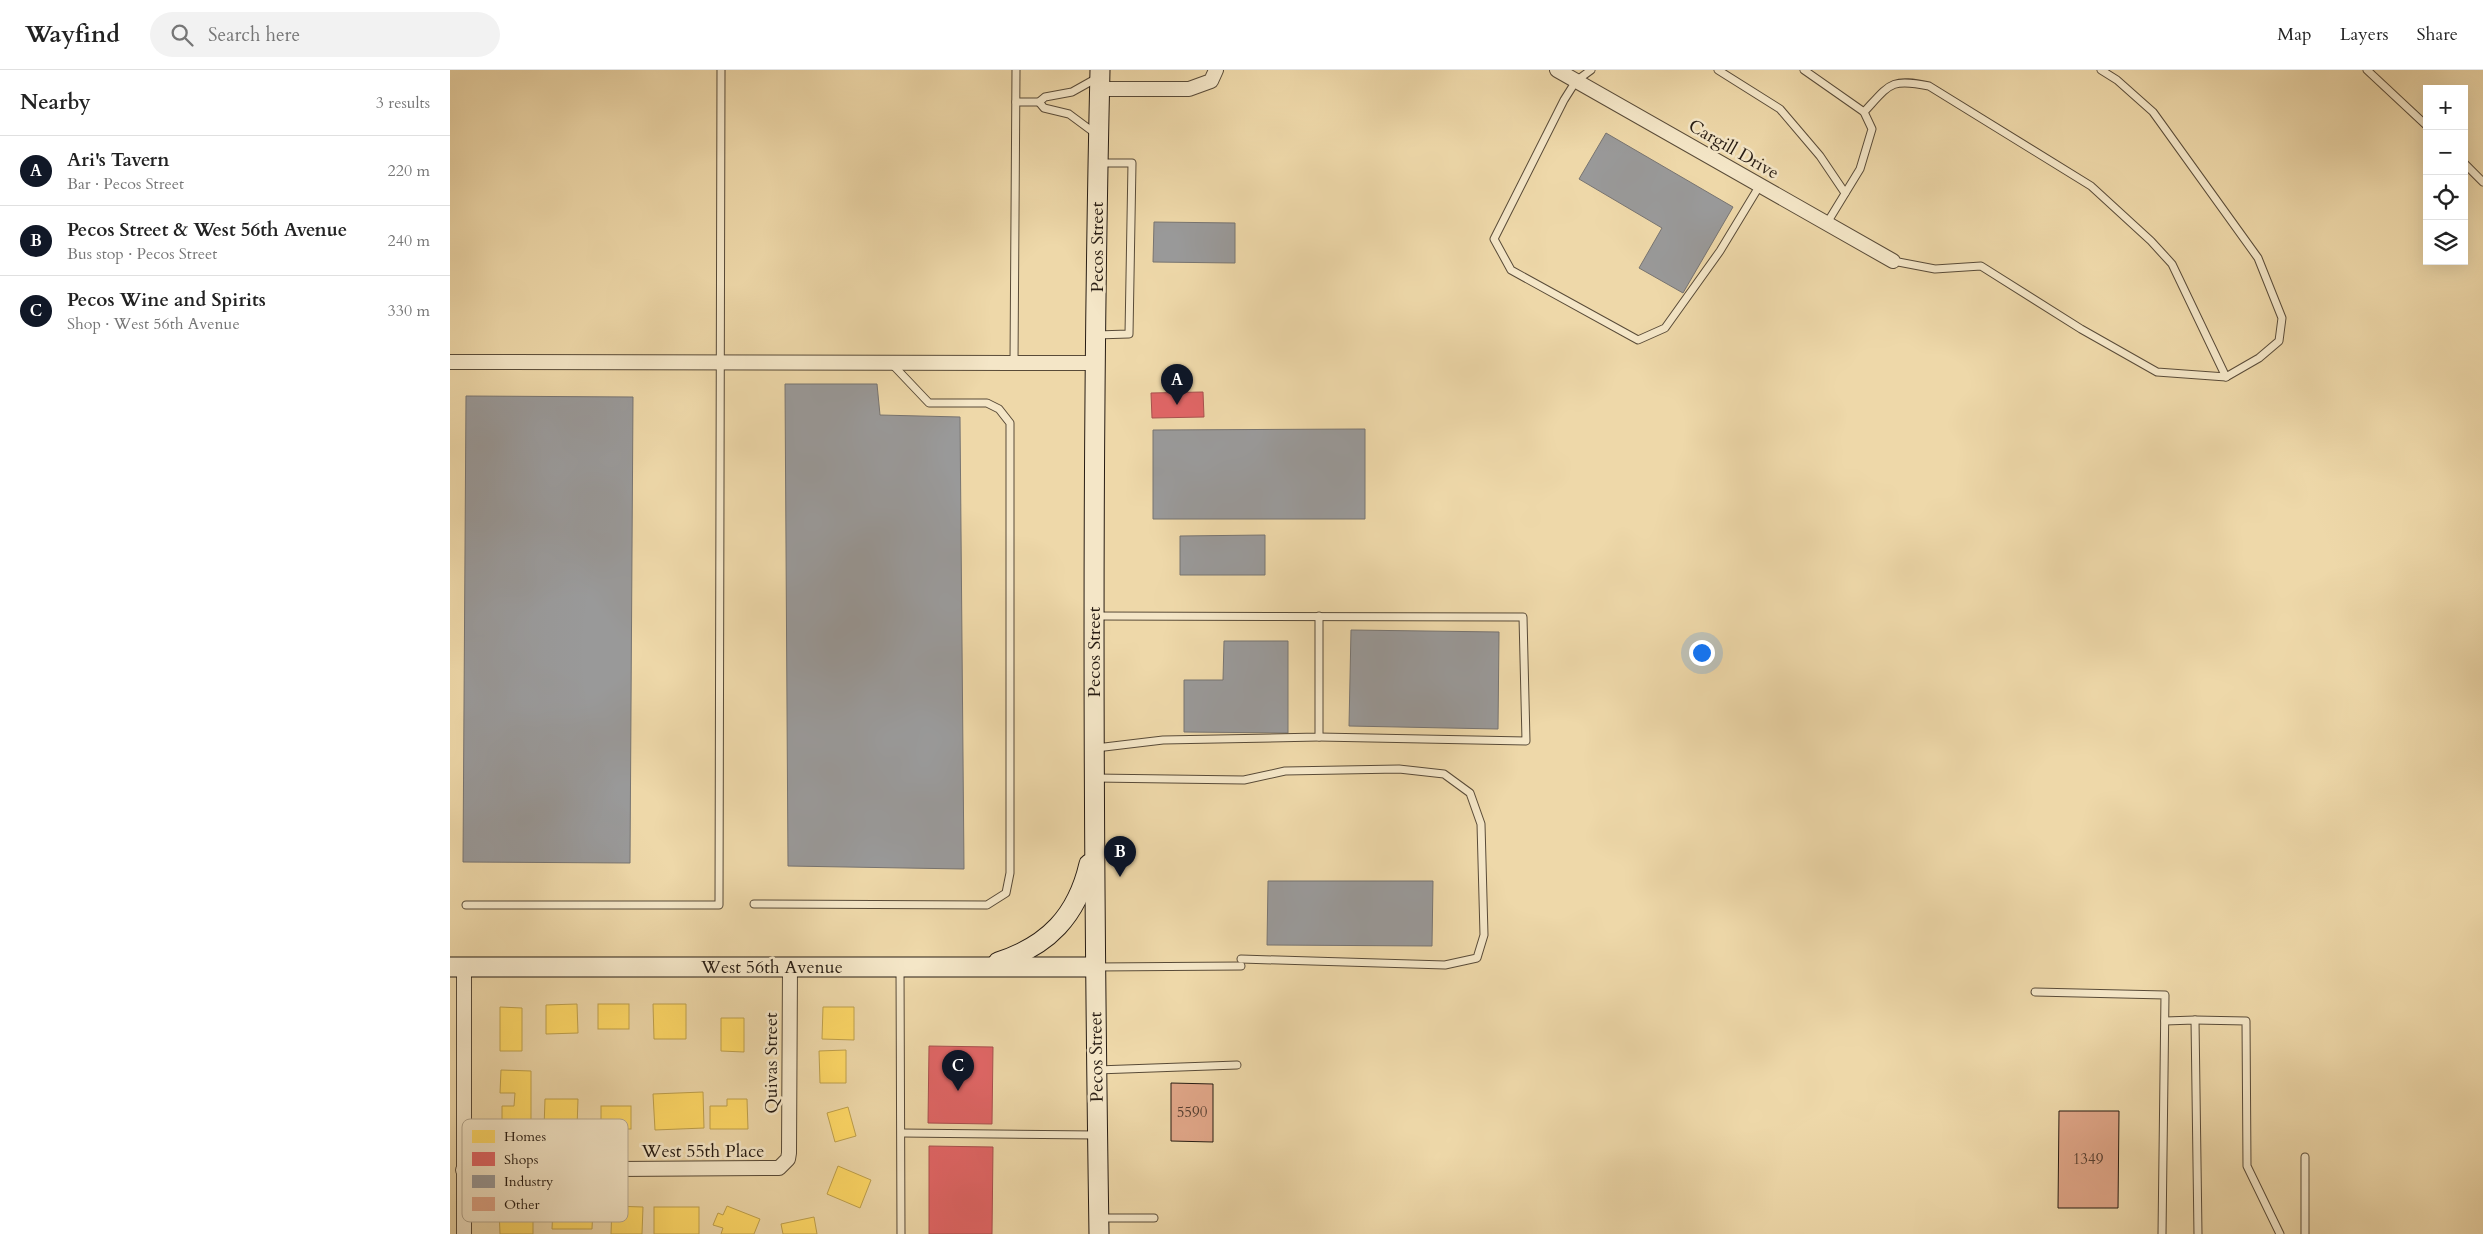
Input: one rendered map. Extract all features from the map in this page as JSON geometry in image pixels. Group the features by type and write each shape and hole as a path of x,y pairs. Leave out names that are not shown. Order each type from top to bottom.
{"main road":[{"name":"Pecos Street","path":"1099,1226 1095,967 1094,616 1097,163 1100,78"},
{"path":"982,967 1025,952 1045,940 1059,926 1078,899 1085,882 1096,831"},
{"name":"West 56th Avenue","path":"457,967 1095,967"}],"street":[{"path":"1100,78 1189,89 1211,81 1216,70"},
{"name":"Cargill Drive","path":"1557,70 1893,261"},
{"path":"450,362 1096,363"},
{"path":"457,967 462,1136"},
{"name":"Quivas Street","path":"788,1159 790,967"},
{"name":"West 55th Place","path":"628,1170 773,1170 779,1168 788,1159"}],"lane":[{"path":"466,905 719,905 721,70"},
{"path":"1014,363 1016,70"},
{"path":"1591,70 1576,81 1494,239 1511,270 1638,340 1665,328 1720,252 1760,185"},
{"path":"1718,70 1780,109 1820,156 1845,193"},
{"path":"1804,70 1864,112 1872,129 1860,170 1827,223"},
{"path":"1893,261 1935,269 1981,266 2081,329 2157,372 2226,377 2259,358 2280,341 2282,318 2258,258 2153,112 2116,80 2101,70"},
{"path":"2367,70 2423,122"},
{"path":"1016,102 1039,102 1045,97 1072,92 1100,78"},
{"path":"1864,112 1890,85 1904,81 1929,86 2091,186 2151,241 2172,264 2226,377"},
{"path":"1039,102 1044,108 1069,114 1098,136"},
{"path":"1096,335 1129,334 1132,163 1097,163"},
{"path":"2468,167 2483,182"},
{"path":"754,904 987,905 1006,894 1010,874 1010,423 999,409 987,403 928,403 891,363"},
{"path":"1094,616 1524,617 1526,741 1319,736 1163,740 1095,748"},
{"path":"1319,616 1319,736"},
{"path":"1095,778 1244,780 1285,771 1399,769 1444,774 1470,793 1481,824 1484,935 1478,958 1445,964 1241,962 1095,967"},
{"path":"900,968 901,1234"},
{"path":"2035,992 2166,994 2162,1234"},
{"path":"2195,1020 2198,1234"},
{"path":"2165,1021 2246,1021 2247,1166 2280,1234"},
{"path":"1096,1070 1237,1065"},
{"path":"902,1133 1097,1135"},
{"path":"2305,1157 2305,1234"},
{"path":"1099,1226 1154,1218"}],"building: Homes":[{"path":"577,1004 578,1033 546,1034 546,1005"},
{"path":"598,1004 629,1004 629,1029 598,1029"},
{"path":"653,1004 686,1004 686,1039 654,1039"},
{"path":"500,1007 522,1008 522,1051 500,1051"},
{"path":"823,1007 854,1007 854,1040 822,1039"},
{"path":"721,1018 744,1018 744,1052 721,1051"},
{"path":"846,1050 846,1083 820,1083 819,1051"},
{"path":"501,1070 531,1071 531,1119 502,1119 502,1106 514,1106 515,1093 500,1093"},
{"path":"703,1092 704,1128 655,1130 653,1094"},
{"path":"545,1099 578,1099 577,1119 544,1119"},
{"path":"727,1099 747,1099 748,1129 710,1129 710,1106 727,1106"},
{"path":"601,1106 631,1106 631,1129 628,1129 628,1119 601,1119"},
{"path":"848,1107 856,1136 835,1142 827,1113"},
{"path":"838,1166 871,1180 860,1208 827,1194"},
{"path":"727,1206 760,1219 754,1234 721,1234 723,1228 713,1225 718,1213 723,1215"},
{"path":"628,1207 643,1207 642,1234 611,1234 611,1222 628,1222"},
{"path":"654,1207 699,1207 699,1234 654,1234"},
{"path":"814,1217 817,1234 783,1234 781,1224"},
{"path":"500,1222 533,1222 533,1234 500,1234"},
{"path":"552,1222 592,1222 592,1229 552,1229"}],"building: Shops":[{"path":"1203,392 1204,417 1152,418 1151,393"},
{"path":"929,1046 993,1047 992,1124 928,1123"},
{"path":"929,1146 993,1147 992,1234 929,1234"}],"building: Industry":[{"path":"1606,133 1733,207 1683,293 1639,268 1662,228 1579,179"},
{"path":"1154,222 1235,223 1235,263 1153,262"},
{"path":"785,384 877,384 880,415 960,417 964,869 788,866"},
{"path":"466,396 633,397 630,863 463,862"},
{"path":"1365,429 1365,519 1153,519 1153,430"},
{"path":"1265,535 1265,575 1180,575 1180,536"},
{"path":"1351,630 1499,632 1498,729 1349,726"},
{"path":"1224,641 1288,641 1288,733 1184,732 1184,680 1223,680"},
{"path":"1268,881 1433,881 1432,946 1267,945"}],"building: Other":[{"path":"1171,1083 1213,1084 1213,1142 1171,1141"},
{"path":"2059,1111 2119,1111 2118,1208 2058,1208"}],"place":[{"name":"Ari's Tavern","path":"1177,405"},
{"name":"Pecos Street & West 56th Avenue","path":"1120,877"},
{"name":"Pecos Wine and Spirits","path":"958,1091"}]}
